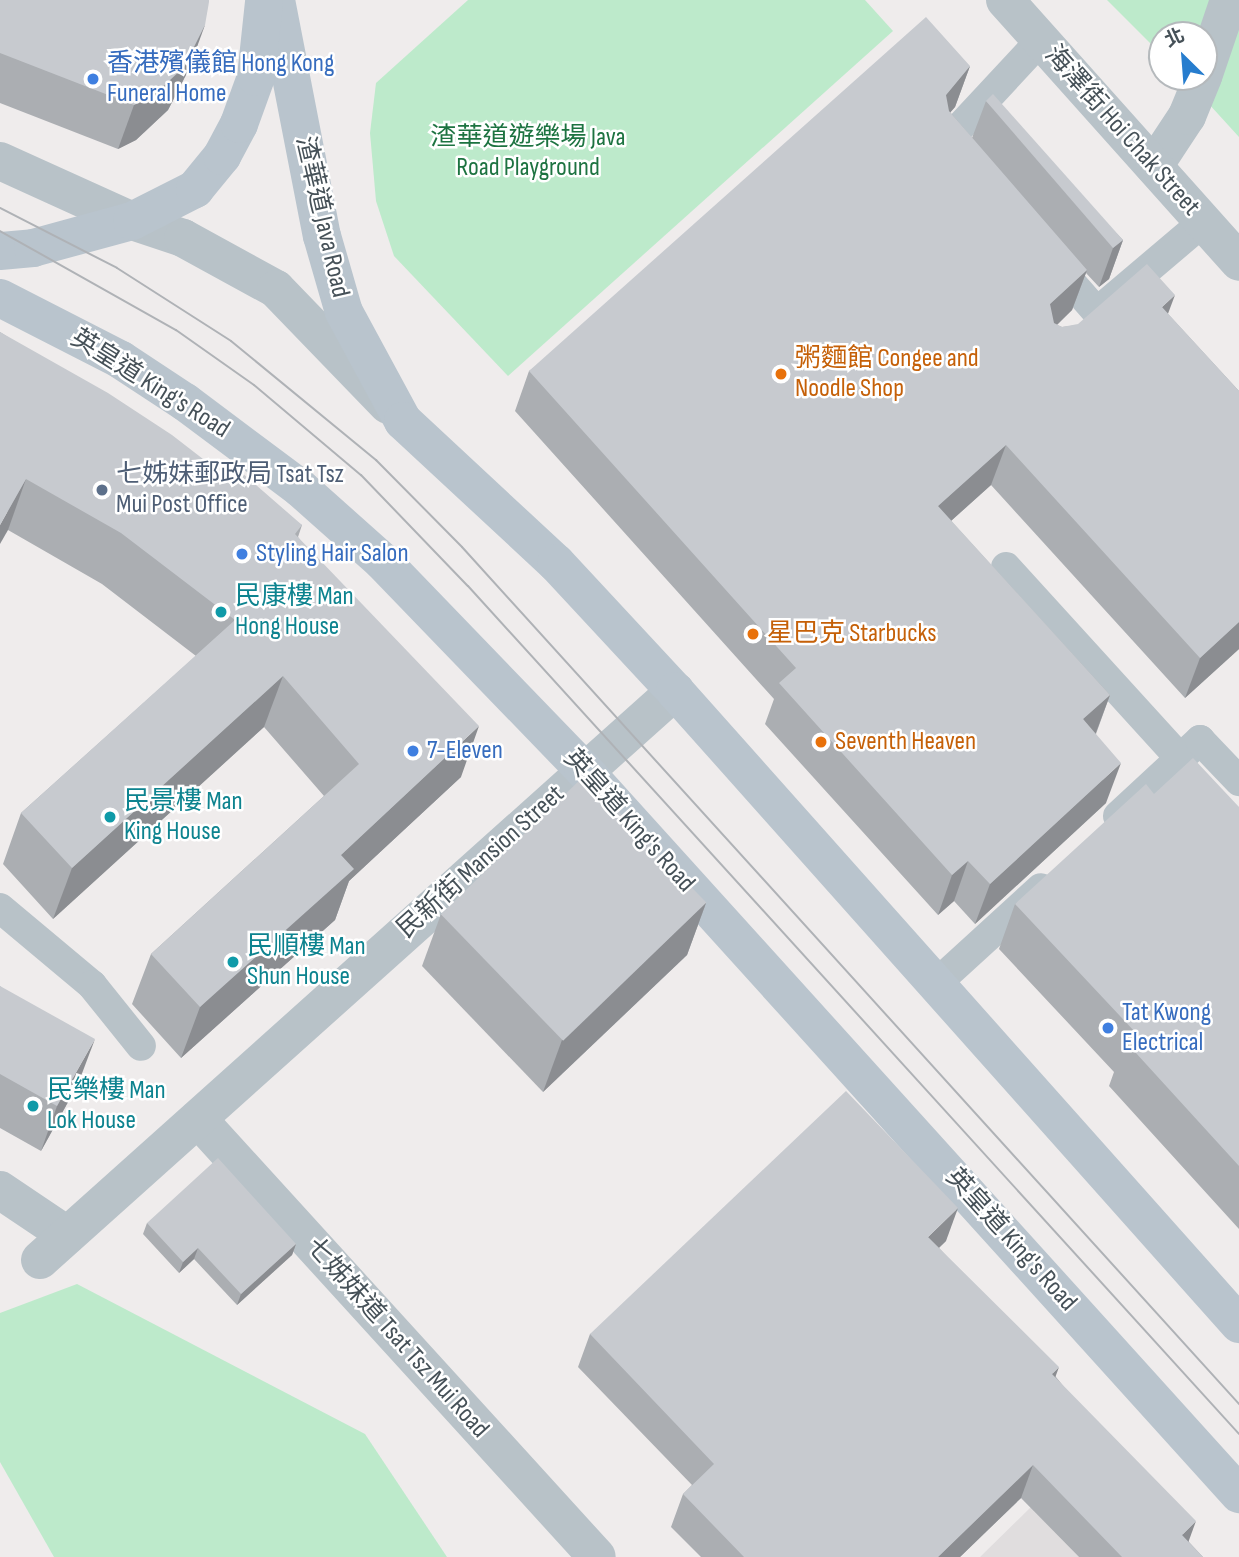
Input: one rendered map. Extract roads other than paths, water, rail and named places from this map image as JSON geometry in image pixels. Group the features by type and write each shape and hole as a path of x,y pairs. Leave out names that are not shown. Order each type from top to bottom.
{"main road":[{"path":"0,251 44,245 132,221 195,189 222,156 256,77 264,0"},
{"name":"渣華道 Java Road","path":"276,0 322,236 344,312 403,421"},
{"name":"英皇道 King's Road","path":"0,298 121,360 228,432 300,488 382,561 583,769 1239,1494"},
{"path":"403,421 556,563 675,691 938,982 1239,1324"}],"street":[{"name":"海澤街 Hoi Chak Street","path":"1004,0 1239,262"},
{"path":"1218,33 1229,0"},
{"path":"1154,166 1187,116 1198,91"},
{"path":"0,161 132,221 183,239 276,289 403,421"},
{"name":"民新街 Mansion Street","path":"0,1190 53,1248 583,769 675,691"},
{"name":"七姊妹道 Tsat Tsz Mui Road","path":"198,1119 597,1557"}],"lane":[{"path":"983,180 948,140 1041,40"},
{"path":"1035,241 1088,320 1203,222"},
{"path":"1006,567 1180,758"},
{"path":"1101,832 1200,740 1239,781"},
{"path":"938,982 1061,869"},
{"path":"0,908 93,985 141,1046"}],"tram line":[{"path":"0,208 117,268 231,341 376,460 462,547 1239,1404"},
{"path":"0,231 176,330 254,385 361,475 468,586 1239,1434"}],"place":[{"name":"香港殯儀館 Hong Kong Funeral Home","path":"93,79"},
{"name":"粥麵館 Congee and Noodle Shop","path":"781,374"},
{"name":"七姊妹郵政局 Tsat Tsz Mui Post Office","path":"102,490"},
{"name":"Styling Hair Salon","path":"242,554"},
{"name":"民康樓 Man Hong House","path":"221,612"},
{"name":"星巴克 Starbucks","path":"753,634"},
{"name":"Seventh Heaven","path":"821,742"},
{"name":"7-Eleven","path":"413,751"},
{"name":"民景樓 Man King House","path":"110,817"},
{"name":"民順樓 Man Shun House","path":"233,962"},
{"name":"Tat Kwong Electrical","path":"1108,1028"},
{"name":"民樂樓 Man Lok House","path":"33,1106"}],"park label":[{"name":"渣華道遊樂場 Java Road Playground","path":"528,153"}]}
